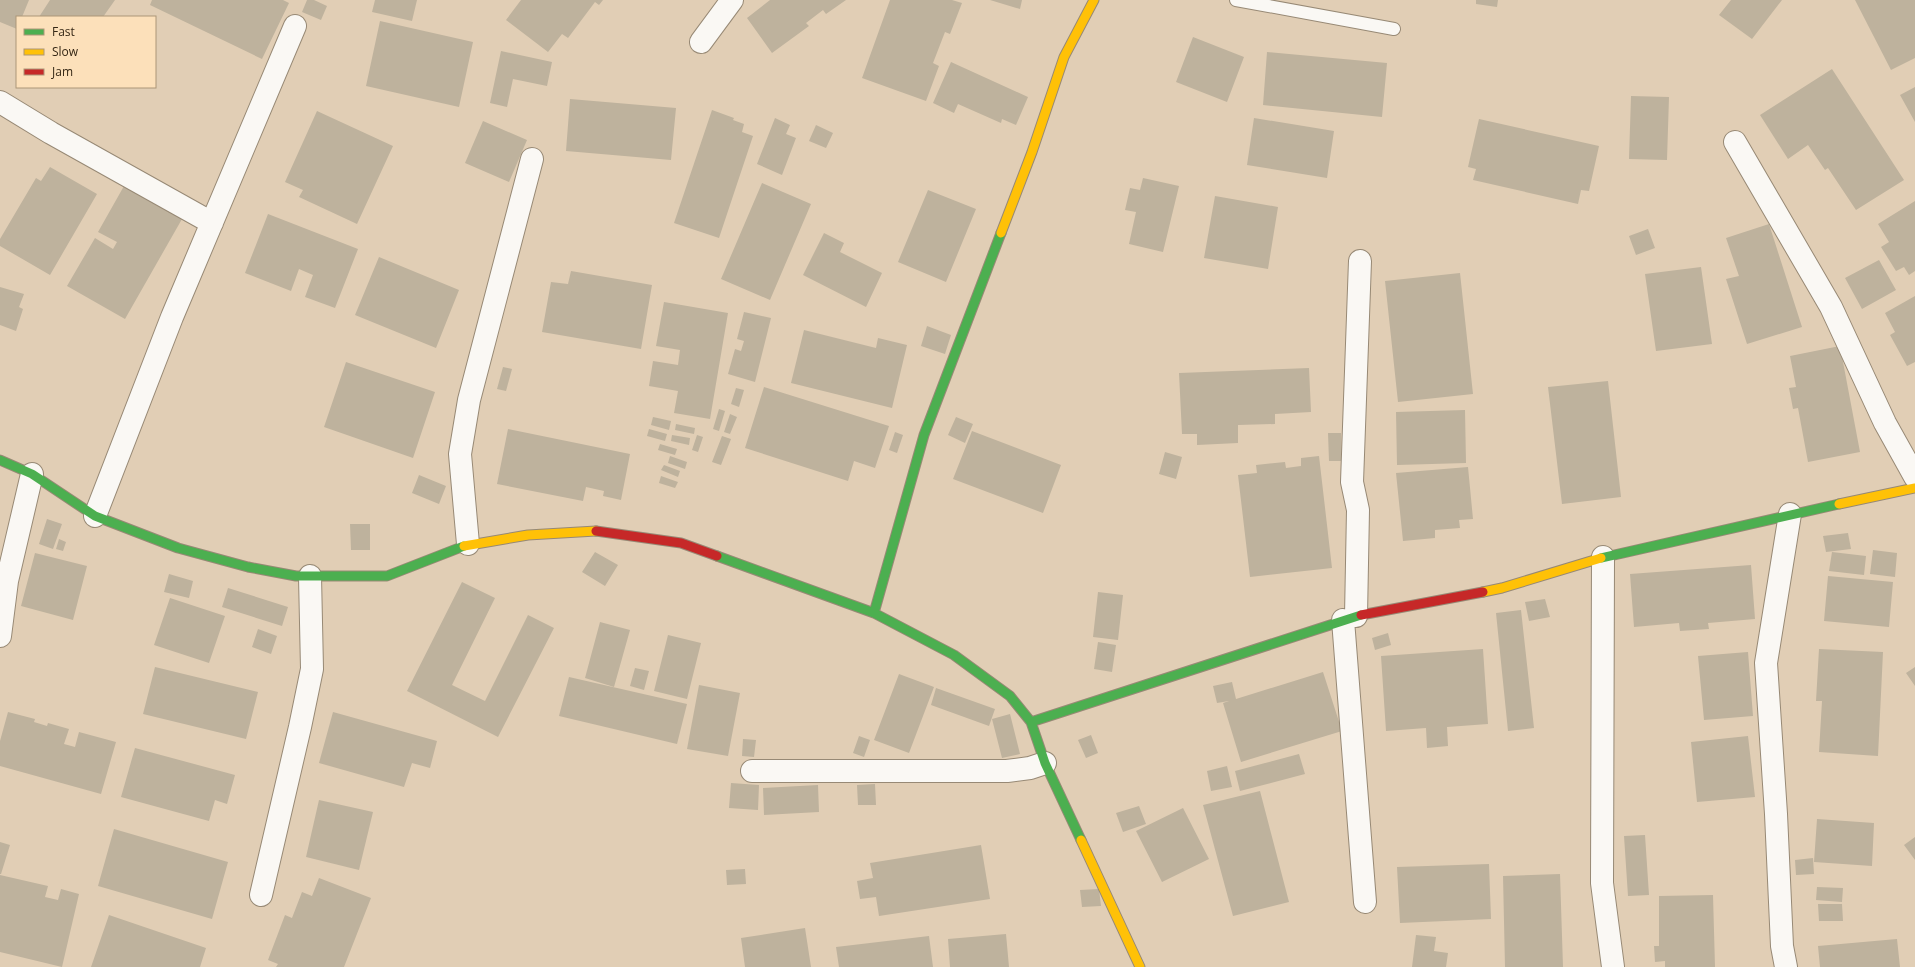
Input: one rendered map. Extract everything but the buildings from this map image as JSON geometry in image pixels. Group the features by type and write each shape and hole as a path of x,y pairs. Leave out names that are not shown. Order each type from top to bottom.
{"street":[{"path":"701,42 732,0"},
{"path":"874,613 924,435 1032,152 1064,57 1094,0"},
{"path":"95,516 172,317 295,26"},
{"path":"0,102 51,133 212,223"},
{"path":"1736,142 1831,308 1885,423 1915,477"},
{"path":"468,544 460,454 470,400 532,159"},
{"path":"1360,261 1352,482 1358,510 1350,618 1365,902"},
{"path":"0,460 32,474 95,516 178,548 234,563 296,576 387,576 468,544 528,534 603,531 681,544 874,613 954,655 1010,696 1030,722 1045,763 1140,967"},
{"path":"0,636 7,581 32,474"},
{"path":"1030,722 1350,618 1502,588 1603,557 1790,514 1915,488"},
{"path":"1786,967 1782,946 1776,814 1766,663 1790,514"},
{"path":"1603,557 1602,883 1613,967"},
{"path":"261,895 312,669 310,576"},
{"path":"752,771 1007,771 1030,768 1045,763"}],"lane":[{"path":"1236,0 1394,29"}],"traffic: fast":[{"path":"874,613 924,435 1001,233"},
{"path":"0,460 32,474 95,516 178,548 248,567 296,576 387,576 464,546"},
{"path":"1601,558 1839,504"},
{"path":"717,556 874,613 954,655 1010,696 1031,722 1045,763 1081,840"},
{"path":"1031,722 1361,615"}],"traffic: slow":[{"path":"1001,233 1032,152 1064,57 1094,0"},
{"path":"1839,504 1915,488"},
{"path":"464,546 528,535 596,531"},
{"path":"1483,592 1502,588 1601,558"},
{"path":"1081,840 1140,967"}],"traffic: jam":[{"path":"596,531 681,543 717,556"},
{"path":"1361,615 1483,592"}]}
